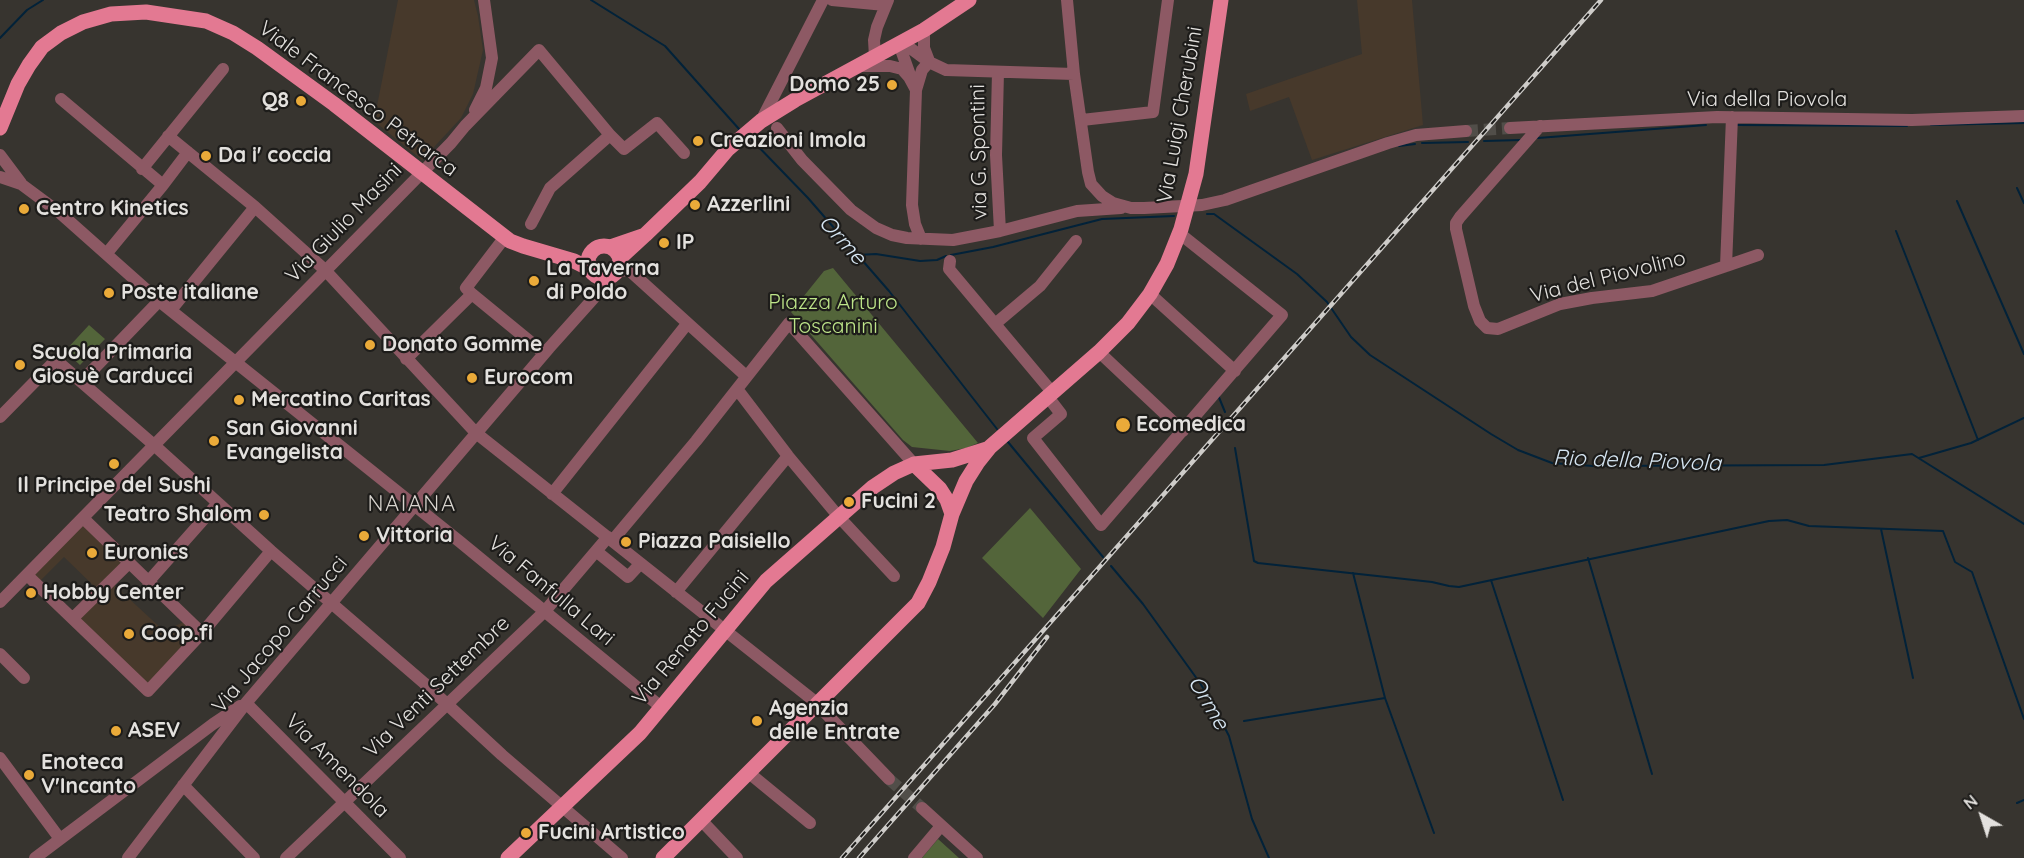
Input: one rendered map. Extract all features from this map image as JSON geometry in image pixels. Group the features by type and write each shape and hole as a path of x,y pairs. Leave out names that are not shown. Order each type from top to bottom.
{"main road":[{"path":"614,263 700,182 728,149 761,121 924,30 969,0"},
{"name":"Via Luigi Cherubini","path":"990,447 1099,352 1128,323 1150,294 1167,264 1179,233 1196,174 1221,0"},
{"name":"Viale Francesco Petrarca","path":"0,128 28,65 42,47 61,33 97,17 146,12 206,21 233,33 257,48 334,104 505,237 523,246 584,265 597,277 614,263 602,246 593,250 554,255"},
{"path":"590,269 588,259 593,250"},
{"path":"663,858 918,603 943,547 952,514 966,482 990,447"},
{"name":"Via Renato Fucini","path":"508,858 640,733 765,580 873,487 894,473 914,464 952,460 990,447"},
{"path":"914,464 940,489 952,514"}],"street":[{"path":"465,126 486,88 490,72 492,58 484,0"},
{"path":"832,0 886,3 874,40 875,57"},
{"path":"777,128 802,160 851,210 876,228 892,235 953,240 1000,231 1077,211 1091,205 1093,199 1074,74 1067,0"},
{"path":"1082,120 1153,112 1168,0"},
{"path":"761,121 818,3"},
{"path":"924,30 924,48 929,62"},
{"path":"901,43 929,62 946,70 1074,74"},
{"path":"901,43 916,90"},
{"name":"Via Giulio Masini","path":"0,602 451,143 539,50 610,135"},
{"path":"921,239 915,224 912,205 916,90 922,70 929,62"},
{"path":"861,66 890,66 902,69 916,90"},
{"path":"142,169 223,69"},
{"name":"via G. Spontini","path":"998,72 996,155 1000,231"},
{"path":"61,99 163,185"},
{"name":"Via della Piovola","path":"1510,128 1732,117 1912,120 2024,116"},
{"path":"1726,266 1732,117"},
{"path":"531,224 550,188 610,135 624,149 657,123 684,153"},
{"name":"Via del Piovolino","path":"1540,126 1456,223 1473,306 1480,321 1487,328 1498,329 1560,304 1652,291 1758,255"},
{"path":"1077,211 1202,205 1225,200 1416,135 1466,131"},
{"path":"168,136 255,207 325,270 476,433 817,704 890,779"},
{"path":"107,253 188,152"},
{"path":"2,161 21,184"},
{"path":"0,178 21,184"},
{"name":"Via Fanfulla Lari","path":"21,184 60,213 159,301 415,505 662,707"},
{"path":"1091,184 1102,196 1113,203 1131,208"},
{"path":"171,310 255,207"},
{"path":"950,261 949,269 1050,394 1061,414 1033,438 1101,525 1282,315 1179,233"},
{"path":"406,359 452,315 450,305 469,291 505,237"},
{"path":"995,324 1040,286 1076,241"},
{"path":"614,263 630,271 746,376"},
{"name":"Via Jacopo Carrucci","path":"128,858 246,703 544,353 601,290 614,263"},
{"path":"469,291 544,353"},
{"path":"1150,294 1235,370"},
{"path":"82,381 159,301"},
{"name":"Via Venti Settembre","path":"286,858 545,611 596,551 610,539 737,389 789,323 914,464"},
{"path":"552,494 687,324"},
{"path":"1099,352 1183,431"},
{"path":"0,417 56,360 271,551 332,602 502,755 622,858"},
{"path":"737,389 788,456 839,517 894,576"},
{"path":"676,592 788,456"},
{"path":"148,582 218,503"},
{"path":"83,518 128,564 202,633"},
{"path":"27,574 148,691 202,633 271,551"},
{"path":"596,551 628,577 640,564"},
{"path":"73,618 128,564"},
{"path":"0,654 24,678"},
{"path":"35,858 213,724 246,703"},
{"name":"Via Amendola","path":"246,703 400,858"},
{"path":"0,758 4,774 60,839"},
{"path":"749,772 810,823"},
{"path":"183,785 254,858"},
{"path":"922,808 977,858"},
{"path":"701,820 737,858"},
{"path":"914,858 941,826"}],"shaded area":[{"path":"398,0 474,0 478,16 483,50 473,94 461,118 422,160 374,121"},
{"path":"1357,0 1412,0 1423,125 1312,160 1289,97 1250,111 1246,94 1362,54"},
{"path":"83,518 128,564 111,582 164,631 188,620 202,633 148,691 73,618 100,592 64,557 37,584 27,575"}],"green space":[{"name":"Piazza Arturo Toscanini","path":"833,268 978,443 950,451 912,447 903,440 791,312 824,271"},
{"path":"89,325 105,339 80,365 65,351"},
{"path":"1030,508 1081,569 1043,618 982,558"},
{"path":"938,839 959,858 922,858"}],"waterway":[{"name":"Orme","path":"0,38 27,10 43,0"},
{"name":"Orme","path":"591,0 665,46 739,129"},
{"path":"1931,125 2024,123"},
{"path":"1538,138 1706,125"},
{"path":"1737,125 1907,126"},
{"name":"Orme","path":"751,139 808,198 889,291 997,429"},
{"path":"1484,141 1521,140"},
{"path":"1422,143 1468,142"},
{"path":"1399,146 1415,144"},
{"path":"2017,188 2024,203"},
{"path":"1957,201 2024,354"},
{"name":"Rio della Piovola","path":"1207,214 1214,214 1297,274 1327,302 1351,337 1370,355 1491,434 1518,450 1552,463 1593,466 1824,465 1912,454 2024,524"},
{"name":"Rio della Piovola","path":"951,255 993,247 1102,219 1174,216"},
{"path":"1896,231 1978,440"},
{"name":"Rio della Piovola","path":"857,255 876,254 920,261 937,260 946,256"},
{"path":"1218,395 1225,412"},
{"path":"1919,458 1971,443 2024,418"},
{"name":"Orme","path":"1008,442 1103,557"},
{"path":"1235,448 1254,561 1432,582 1449,586 1459,587 1769,521 1787,520 1809,526 1943,531 1955,562 1972,572 2024,719"},
{"path":"1881,529 1913,678"},
{"path":"1588,558 1652,774"},
{"name":"Orme","path":"1111,566 1143,604 1211,701 1229,736 1252,819 1269,858"},
{"path":"1353,573 1385,698 1434,833"},
{"path":"1491,580 1563,800"},
{"path":"1244,721 1385,698"},
{"path":"2017,803 2024,800"}],"tunnel":[{"path":"1466,131 1510,128"},
{"path":"889,779 922,808"}],"railway":[{"path":"842,858 1601,0"},
{"path":"859,858 995,704 1047,637"}],"place":[{"name":"Domo 25","path":"892,85"},
{"name":"Q8","path":"301,101"},
{"name":"Creazioni Imola","path":"698,141"},
{"name":"Da i' coccia","path":"206,156"},
{"name":"Azzerlini","path":"695,205"},
{"name":"Centro Kinetics","path":"24,209"},
{"name":"IP","path":"664,243"},
{"name":"La Taverna di Poldo","path":"534,281"},
{"name":"Poste italiane","path":"109,293"},
{"name":"Donato Gomme","path":"370,345"},
{"name":"Scuola Primaria Giosuè Carducci","path":"20,365"},
{"name":"Eurocom","path":"472,378"},
{"name":"Mercatino Caritas","path":"239,400"},
{"name":"Ecomedica","path":"1123,425"},
{"name":"San Giovanni Evangelista","path":"214,441"},
{"name":"Il Principe del Sushi","path":"114,464"},
{"name":"Fucini 2","path":"849,502"},
{"name":"Teatro Shalom","path":"264,515"},
{"name":"Vittoria","path":"364,536"},
{"name":"Piazza Paisiello","path":"626,542"},
{"name":"Euronics","path":"92,553"},
{"name":"Hobby Center","path":"31,593"},
{"name":"Coop.fi","path":"129,634"},
{"name":"Agenzia delle Entrate","path":"757,721"},
{"name":"ASEV","path":"116,731"},
{"name":"Enoteca V'Incanto","path":"29,775"},
{"name":"Fucini Artistico","path":"526,833"}],"district":[{"name":"NAIANA","path":"412,504"}]}
